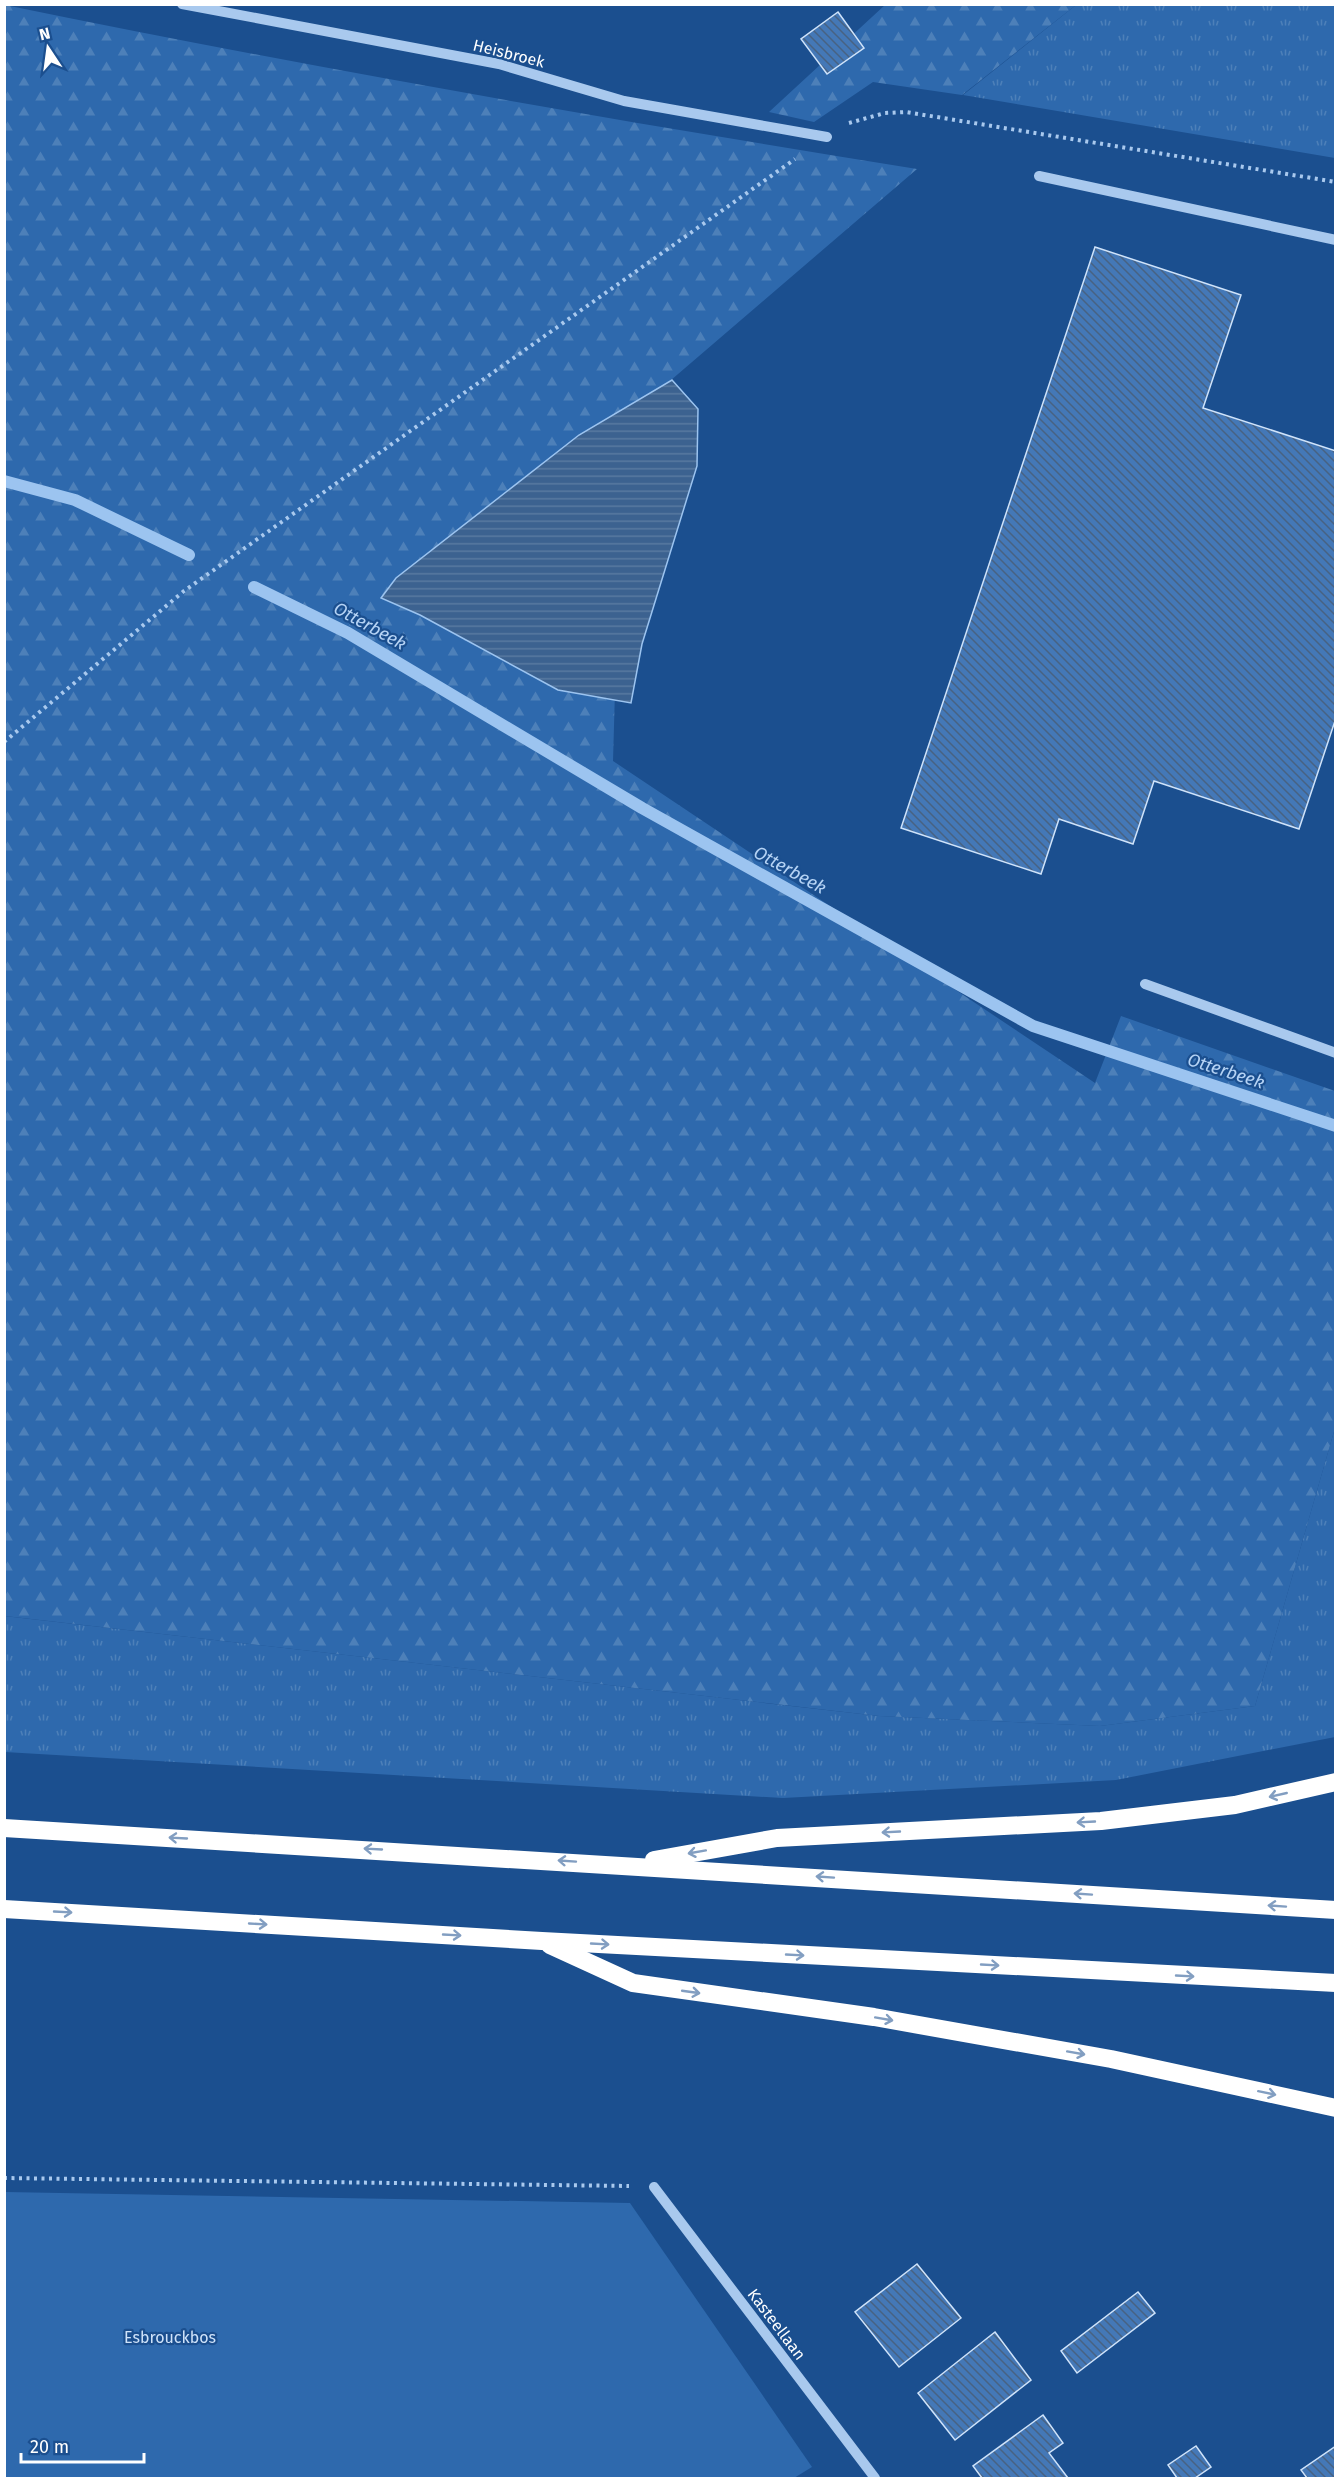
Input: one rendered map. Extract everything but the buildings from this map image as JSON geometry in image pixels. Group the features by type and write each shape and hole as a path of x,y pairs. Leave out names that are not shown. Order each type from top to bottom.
{"highway":[{"path":"626,1865 777,1838 1101,1821 1235,1804 1335,1782"},
{"path":"4,1828 1335,1910"},
{"path":"4,1909 542,1941 1335,1983"},
{"path":"542,1941 633,1983 874,2017 1112,2060 1335,2108"}],"street":[{"name":"Heisbroek","path":"182,4 499,64 624,101 827,137"},
{"path":"1039,176 1335,240"},
{"path":"1145,984 1335,1053"},
{"name":"Kasteellaan","path":"654,2187 875,2478"}],"path":[{"path":"4,742 184,591 850,123 885,113 906,112 1335,182"},
{"path":"4,2178 654,2187"}],"green space":[{"path":"5,5 460,92 917,169 438,580 615,690 613,761 1095,1083 1121,1016 1335,1091 1335,1428 1255,1706 1100,1726 879,1716 5,1616"},
{"path":"885,5 1076,5 962,95 873,82 814,122 769,112"},
{"path":"1076,5 1335,5 1335,158 963,95"},
{"path":"1335,1428 1335,1737 1116,1780 783,1798 5,1752 4,1616 879,1716 1100,1726 1255,1706"},
{"name":"Esbrouckbos","path":"5,2192 630,2203 812,2467 794,2478 5,2478"}],"shaded area":[{"path":"672,380 698,409 697,466 642,644 631,703 558,690 420,615 381,598 396,578 579,435"}],"waterway":[{"name":"Otterbeek","path":"4,481 75,500 189,555"},
{"name":"Otterbeek","path":"254,587 348,633 642,808 1033,1026 1336,1126"}]}
